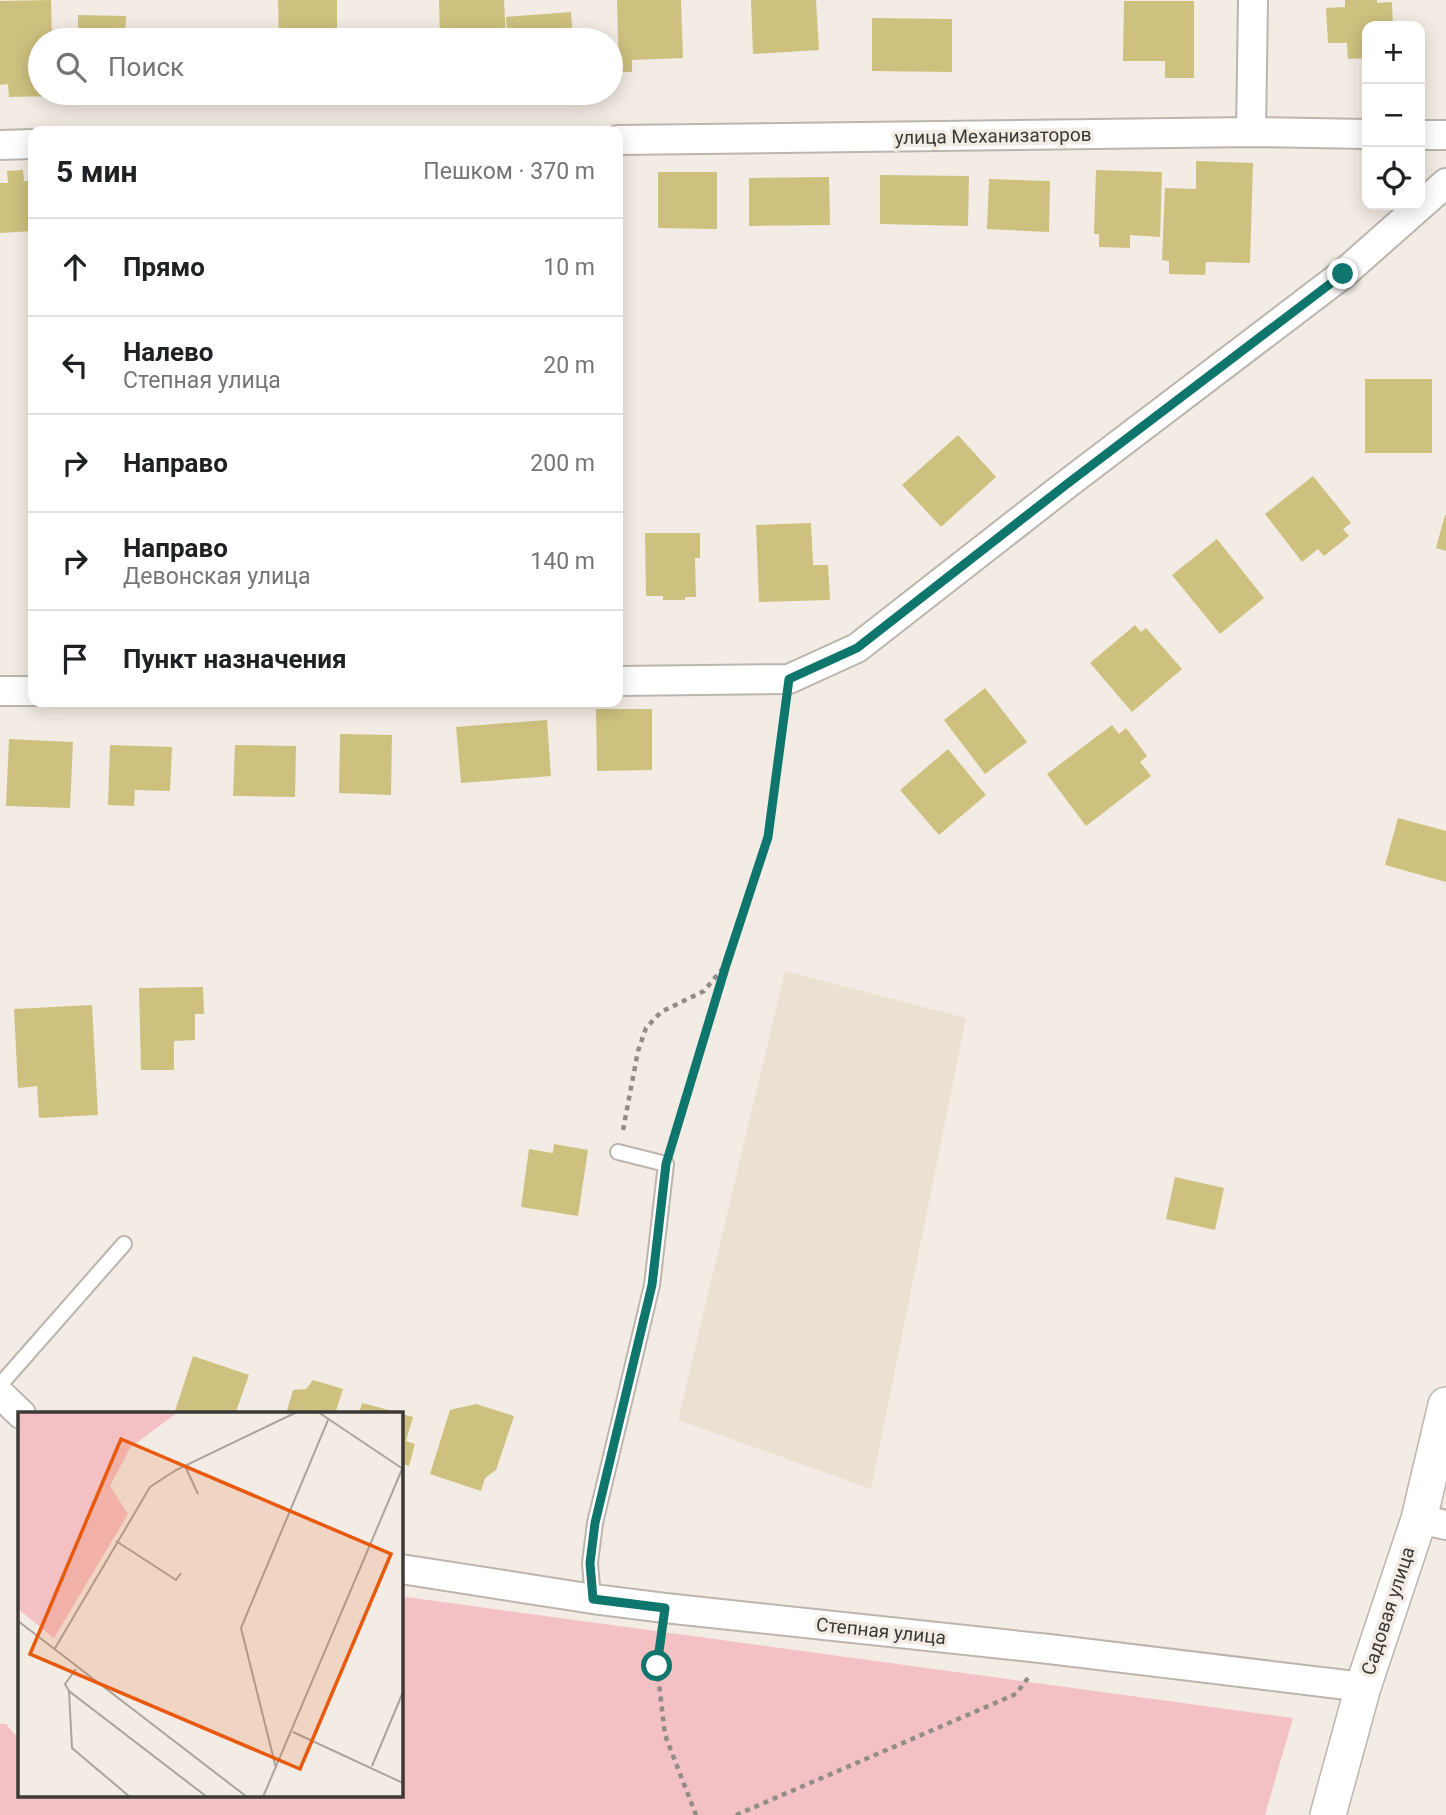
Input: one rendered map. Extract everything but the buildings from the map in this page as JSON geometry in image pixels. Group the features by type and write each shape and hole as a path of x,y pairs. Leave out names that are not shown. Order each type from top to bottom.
{"street":[{"path":"1251,132 1253,0"},
{"name":"улица Механизаторов","path":"623,140 1251,132 1362,134"},
{"path":"1425,135 1446,135"},
{"path":"0,145 28,144"},
{"path":"623,681 789,679 857,648 1056,492 1343,274 1446,183"},
{"path":"0,691 28,691"},
{"path":"0,1394 19,1412"},
{"name":"Садовая улица","path":"1328,1815 1363,1687 1432,1522 1446,1405"},
{"name":"Степная улица","path":"402,1569 665,1608 1049,1649 1363,1687"}],"lane":[{"path":"593,1599 590,1563 595,1523 652,1285 666,1164 618,1152"},
{"path":"0,1385 124,1244"}],"path":[{"path":"666,1164 768,837 789,679"},
{"path":"618,1152 638,1051 646,1028 661,1012 704,991 726,965"},
{"path":"665,1608 657,1666 665,1735 696,1815"},
{"path":"736,1815 1016,1694 1049,1649"}],"shaded area":[{"path":"785,971 966,1018 871,1489 678,1420"},
{"path":"406,1597 1293,1718 1265,1815 0,1815 0,1724 6,1724 18,1738 18,1798 402,1798 402,1603"}],"route":[{"path":"657,1666 665,1608 593,1599 590,1563 595,1523 652,1285 666,1164 768,837 789,679 857,648 1343,274"}]}
